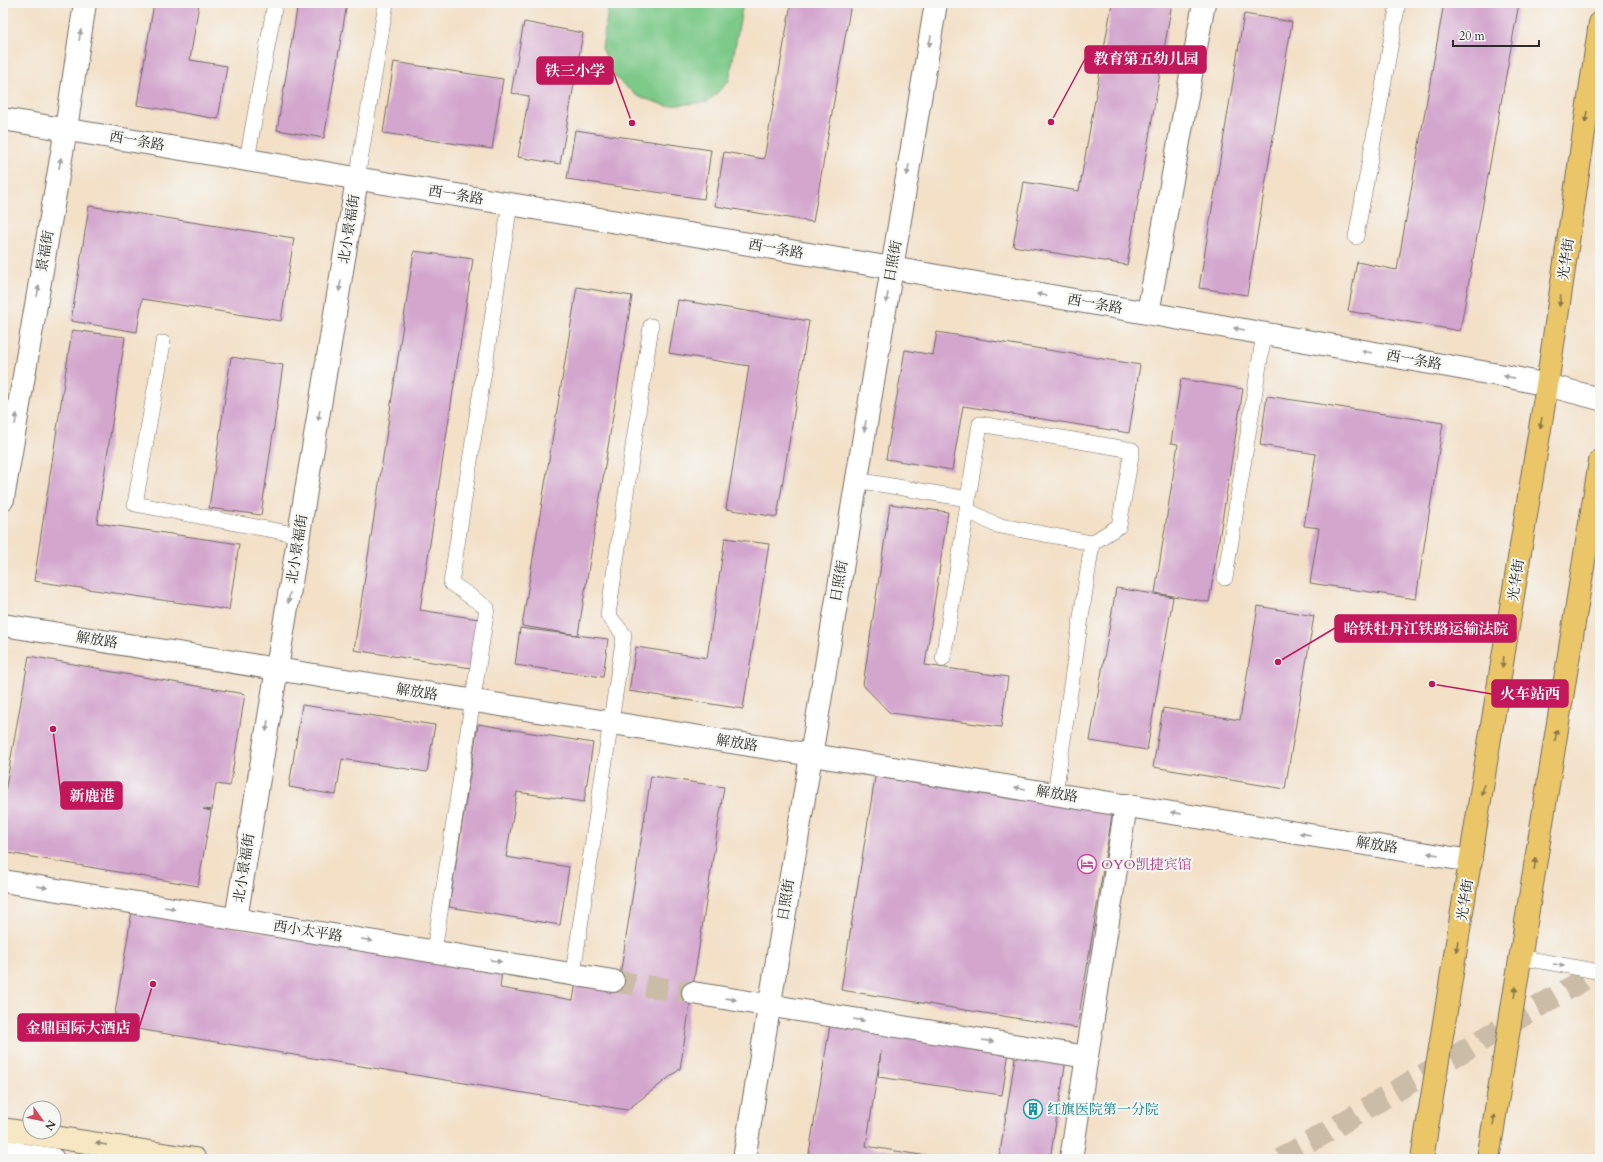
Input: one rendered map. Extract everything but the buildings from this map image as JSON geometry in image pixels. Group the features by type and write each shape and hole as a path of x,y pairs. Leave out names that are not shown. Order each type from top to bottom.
{"highway":[{"name":"光华街","path":"1422,1159 1472,861 1547,385 1600,23"},
{"path":"1488,1159 1600,461"}],"main road":[{"path":"3,1129 195,1159"}],"street":[{"name":"景福街","path":"3,499 66,129 85,3"},
{"name":"日照街","path":"744,1159 768,1005 936,3"},
{"path":"1148,313 1204,3"},
{"name":"西一条路","path":"3,119 892,268 1547,385 1600,399"},
{"name":"北小景福街","path":"236,919 357,179"},
{"name":"解放路","path":"3,625 1472,861"},
{"path":"1071,1159 1126,805"},
{"name":"西小太平路","path":"3,881 573,973 613,981"},
{"path":"692,993 1087,1057"},
{"path":"3,1146 21,1154 52,1159"}],"lane":[{"path":"247,160 274,3"},
{"path":"357,179 386,3"},
{"path":"1356,237 1398,3"},
{"path":"434,951 487,608 451,583 510,204"},
{"path":"573,973 612,723 624,635 608,615 651,326"},
{"path":"1225,578 1264,334"},
{"path":"163,343 135,504 299,535"},
{"path":"856,480 968,504 996,525 1092,543 1119,526 1132,450 980,424 968,504 943,658"},
{"path":"1055,794 1092,543"},
{"path":"1520,957 1600,972"}],"green space":[{"path":"609,3 743,3 729,81 708,102 667,106 637,96 615,77 602,48"}],"tunnel":[{"path":"1281,1159 1590,976 1600,974"},
{"path":"613,981 693,993"}],"place":[{"name":"教育第五幼儿园","path":"1051,122"},
{"name":"铁三小学","path":"632,123"},
{"name":"哈铁牡丹江铁路运输法院","path":"1278,662"},
{"name":"火车站西","path":"1432,684"},
{"name":"新鹿港","path":"53,729"},
{"name":"OYO凯捷宾馆","path":"1087,864"},
{"name":"金鼎国际大酒店","path":"153,984"},
{"name":"红旗医院第一分院","path":"1033,1109"}]}
